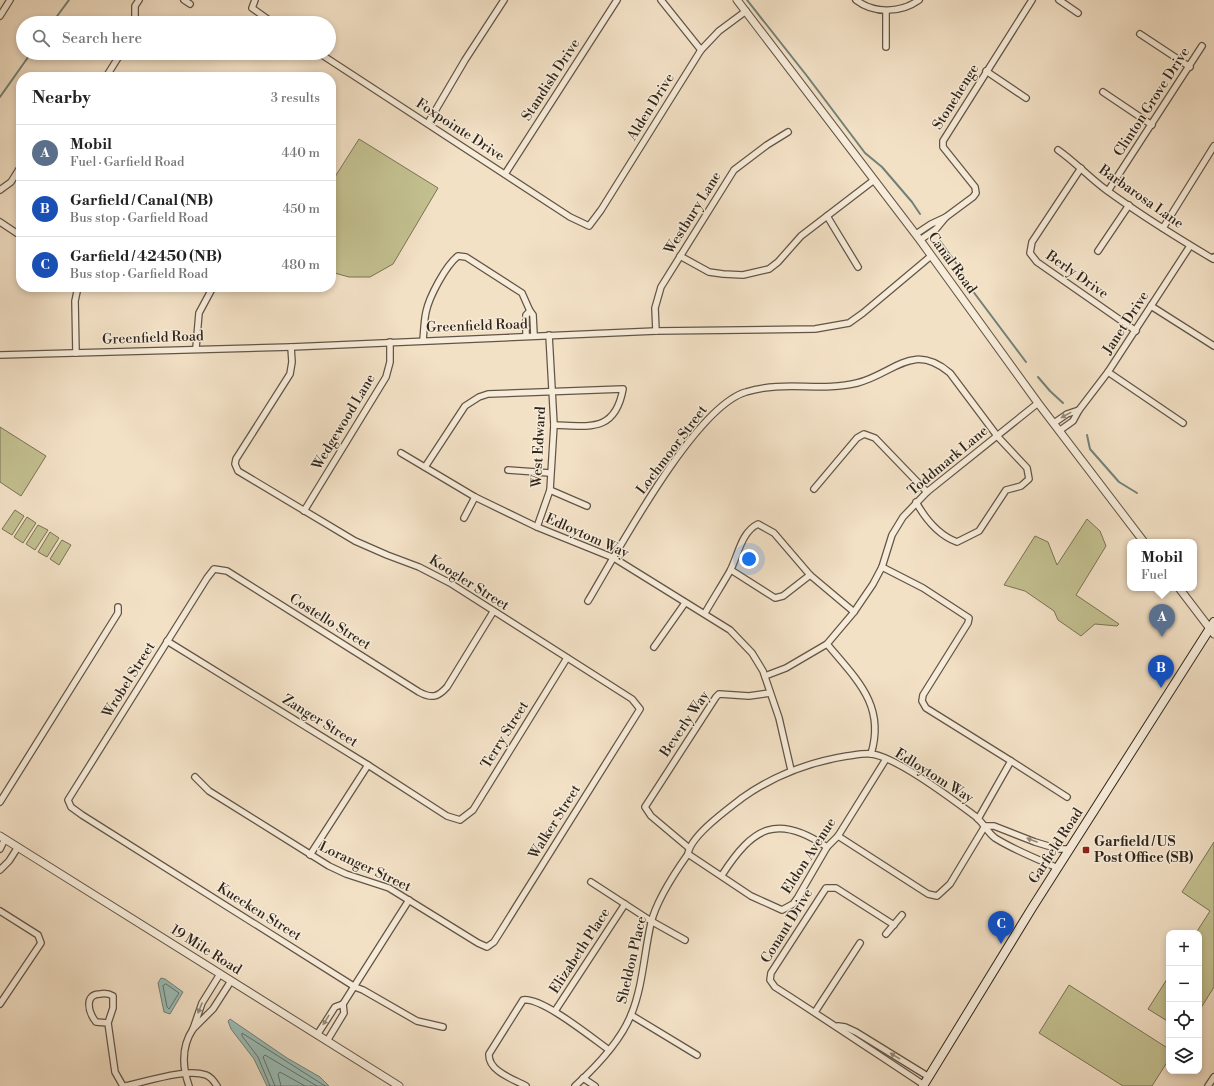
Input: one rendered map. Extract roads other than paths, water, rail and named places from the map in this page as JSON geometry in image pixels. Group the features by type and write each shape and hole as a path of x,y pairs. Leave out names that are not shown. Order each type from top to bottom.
{"main road":[{"name":"Garfield Road","path":"923,1085 951,1037 1212,628"}],"street":[{"path":"0,16 10,0"},
{"path":"135,16 135,6 139,0"},
{"path":"184,0 190,4"},
{"path":"255,0 252,8 263,16"},
{"path":"428,123 465,60 504,0"},
{"name":"Standish Drive","path":"505,174 617,0"},
{"path":"661,0 701,50"},
{"name":"Canal Road","path":"737,0 918,237 1038,403 1142,539"},
{"path":"856,0 860,4 886,11 898,9 919,0"},
{"name":"Stonehenge","path":"918,237 931,224 946,217 973,197 976,193 975,187 943,147 943,140 1032,0"},
{"path":"1059,0 1078,13"},
{"name":"Alden Drive","path":"589,226 601,210 701,50 719,31 746,11"},
{"path":"886,11 886,47"},
{"path":"1140,34 1190,67"},
{"name":"Clinton Grove Drive","path":"1108,191 1190,67 1202,46"},
{"path":"109,72 117,60"},
{"name":"Foxpointe Drive","path":"330,60 570,217 589,226"},
{"path":"986,71 1026,98"},
{"path":"1103,92 1152,125"},
{"name":"Westbury Lane","path":"656,331 657,298 661,287 734,170 767,145 788,132"},
{"path":"1163,228 1214,146"},
{"name":"Barbarosa Lane","path":"1058,150 1108,191 1190,246 1213,258"},
{"name":"Berly Drive","path":"1081,168 1032,242 1030,253 1037,262 1136,331"},
{"path":"0,190 11,182 16,174"},
{"path":"680,256 709,272 743,275 769,269 778,262 801,236 874,180"},
{"path":"1098,251 1129,205"},
{"path":"827,216 858,267"},
{"name":"Stonehenge","path":"918,237 936,229 946,217"},
{"path":"0,222 16,233"},
{"name":"Janet Drive","path":"1060,431 1073,421 1078,410 1108,372 1190,246"},
{"path":"423,340 426,313 430,301 449,265 458,256 466,257 522,292 533,315 534,335"},
{"name":"Greenfield Road","path":"0,355 196,348 291,347 534,335 656,331 815,329 834,327 849,323 863,313 931,256"},
{"path":"76,353 75,301 77,292"},
{"path":"196,348 200,313 210,292"},
{"path":"1151,306 1214,346"},
{"path":"526,336 526,315 530,311"},
{"name":"West Edward","path":"537,527 550,490 554,425 549,335"},
{"name":"Wedgewood Lane","path":"304,511 386,377 390,362 390,342"},
{"name":"Koogler Street","path":"291,347 292,362 290,374 236,459 236,468 243,474 304,511 366,546 426,570 450,583 493,612 632,699 640,709"},
{"name":"Lochmoor Street","path":"588,601 662,479 700,428 717,410 744,392 782,385 835,386 857,383 906,360 930,360 940,365 950,373 998,437 1027,468 1029,479 1021,486 1006,490 979,531 957,542 944,537 924,516 916,502"},
{"path":"1108,372 1183,423"},
{"path":"425,467 465,406 488,394 623,389 617,409 603,424 594,426 554,425"},
{"name":"Toddmark Lane","path":"854,612 882,567 892,535 903,517 916,502 998,437 1012,422 1038,403"},
{"name":"Janet Drive","path":"1054,423 1067,414 1078,410"},
{"path":"814,489 857,438 864,434 875,438 927,492"},
{"name":"Edloytom Way","path":"402,453 476,497 537,527 614,558 705,613 737,636 758,662 765,676 770,693"},
{"path":"508,470 550,473"},
{"path":"550,490 587,506"},
{"path":"464,518 476,497"},
{"path":"705,613 731,570 746,535 751,528 758,524 774,533 810,575 854,612 827,644 786,668 765,676"},
{"path":"882,567 923,588 969,618 968,623 923,695 922,701 926,708 1067,797"},
{"name":"Costello Street","path":"214,569 227,571 419,692 434,697 447,687 493,612"},
{"name":"Wrobel Street","path":"68,804 71,792 100,751 167,641 214,569"},
{"path":"731,570 775,598 783,596 810,575"},
{"path":"1181,591 1212,628"},
{"path":"654,647 685,602"},
{"path":"0,802 118,613 118,607"},
{"name":"Zanger Street","path":"167,641 368,764 447,816 460,820"},
{"path":"827,644 859,683 869,699 874,713 875,736 871,754"},
{"name":"Terry Street","path":"460,820 473,810 567,658"},
{"path":"770,693 779,718 792,770"},
{"name":"Beverly Way","path":"689,851 651,816 645,807 719,694 749,696 770,693"},
{"name":"Walker Street","path":"487,947 494,942 640,709"},
{"name":"Edloytom Way","path":"871,754 886,759 936,788 978,819 994,837 1058,868"},
{"name":"Sheldon Place","path":"575,1086 609,1050 621,1034 631,1015 637,995 652,921 667,889 689,851 704,829 724,811 744,797 792,770 835,758 871,754"},
{"name":"Eldon Avenue","path":"689,851 751,896 782,910 793,904 798,897 827,847 838,836 886,759"},
{"path":"978,819 1011,761"},
{"path":"310,855 368,764"},
{"name":"Loranger Street","path":"196,777 209,792 310,855 337,870 384,886 487,947"},
{"name":"Kuecken Street","path":"68,804 95,823 355,987 363,990 417,1021 443,1027"},
{"path":"838,836 928,894 937,896 950,884 985,826 994,826 1058,849 1070,849"},
{"path":"722,875 736,853 748,841 768,829 797,830 811,836 827,847"},
{"path":"0,849 2,837"},
{"name":"19 Mile Road","path":"2,837 399,1086"},
{"path":"0,870 9,862 18,847"},
{"path":"591,882 685,940"},
{"name":"Conant Drive","path":"815,1012 775,987 770,980 771,973 822,892 830,887 836,888 894,925"},
{"path":"327,1041 344,1013 344,1004 409,900"},
{"name":"Elizabeth Place","path":"555,1011 625,904"},
{"path":"0,911 38,935 41,943 0,1004"},
{"path":"886,934 902,916"},
{"path":"860,943 815,1012 838,1026 852,1039 923,1085"},
{"path":"189,1086 184,1074 183,1058 185,1046 202,1003 220,974"},
{"path":"193,1029 213,1009 231,981"},
{"path":"108,1023 96,1022 92,1017 88,1000 90,996 109,993 112,996 113,1008 108,1023 109,1031 115,1072 124,1086 184,1074 205,1075 210,1077 217,1086"},
{"path":"526,1086 491,1065 489,1054 523,1000 528,999 535,1001 555,1011 609,1050"},
{"path":"317,1035 335,1007 344,1004"},
{"path":"631,1015 697,1055"},
{"path":"838,1026 845,1027 856,1032 928,1077"},
{"path":"1208,1086 1214,1077"},
{"path":"583,1078 595,1086"}],"water":[{"path":"161,978 165,979 183,992 170,1014 164,1012 158,983"},
{"path":"230,1019 287,1058 320,1077 329,1086 267,1086 254,1059 231,1029 228,1021"}],"waterway":[{"path":"57,16 69,0"},
{"path":"747,0 865,153 882,167 912,202 920,214"},
{"path":"18,72 26,60"},
{"path":"0,97 16,74"},
{"path":"940,241 961,270 966,282 1026,362"},
{"path":"1038,377 1063,403"},
{"path":"1087,435 1090,449 1119,482 1137,493"}],"place":[{"name":"Mobil","path":"1162,637"},
{"name":"Garfield / Canal (NB)","path":"1161,688"},
{"name":"Garfield / US Post Office (SB)","path":"1086,850"},
{"name":"Garfield / 42450 (NB)","path":"1001,944"}]}
